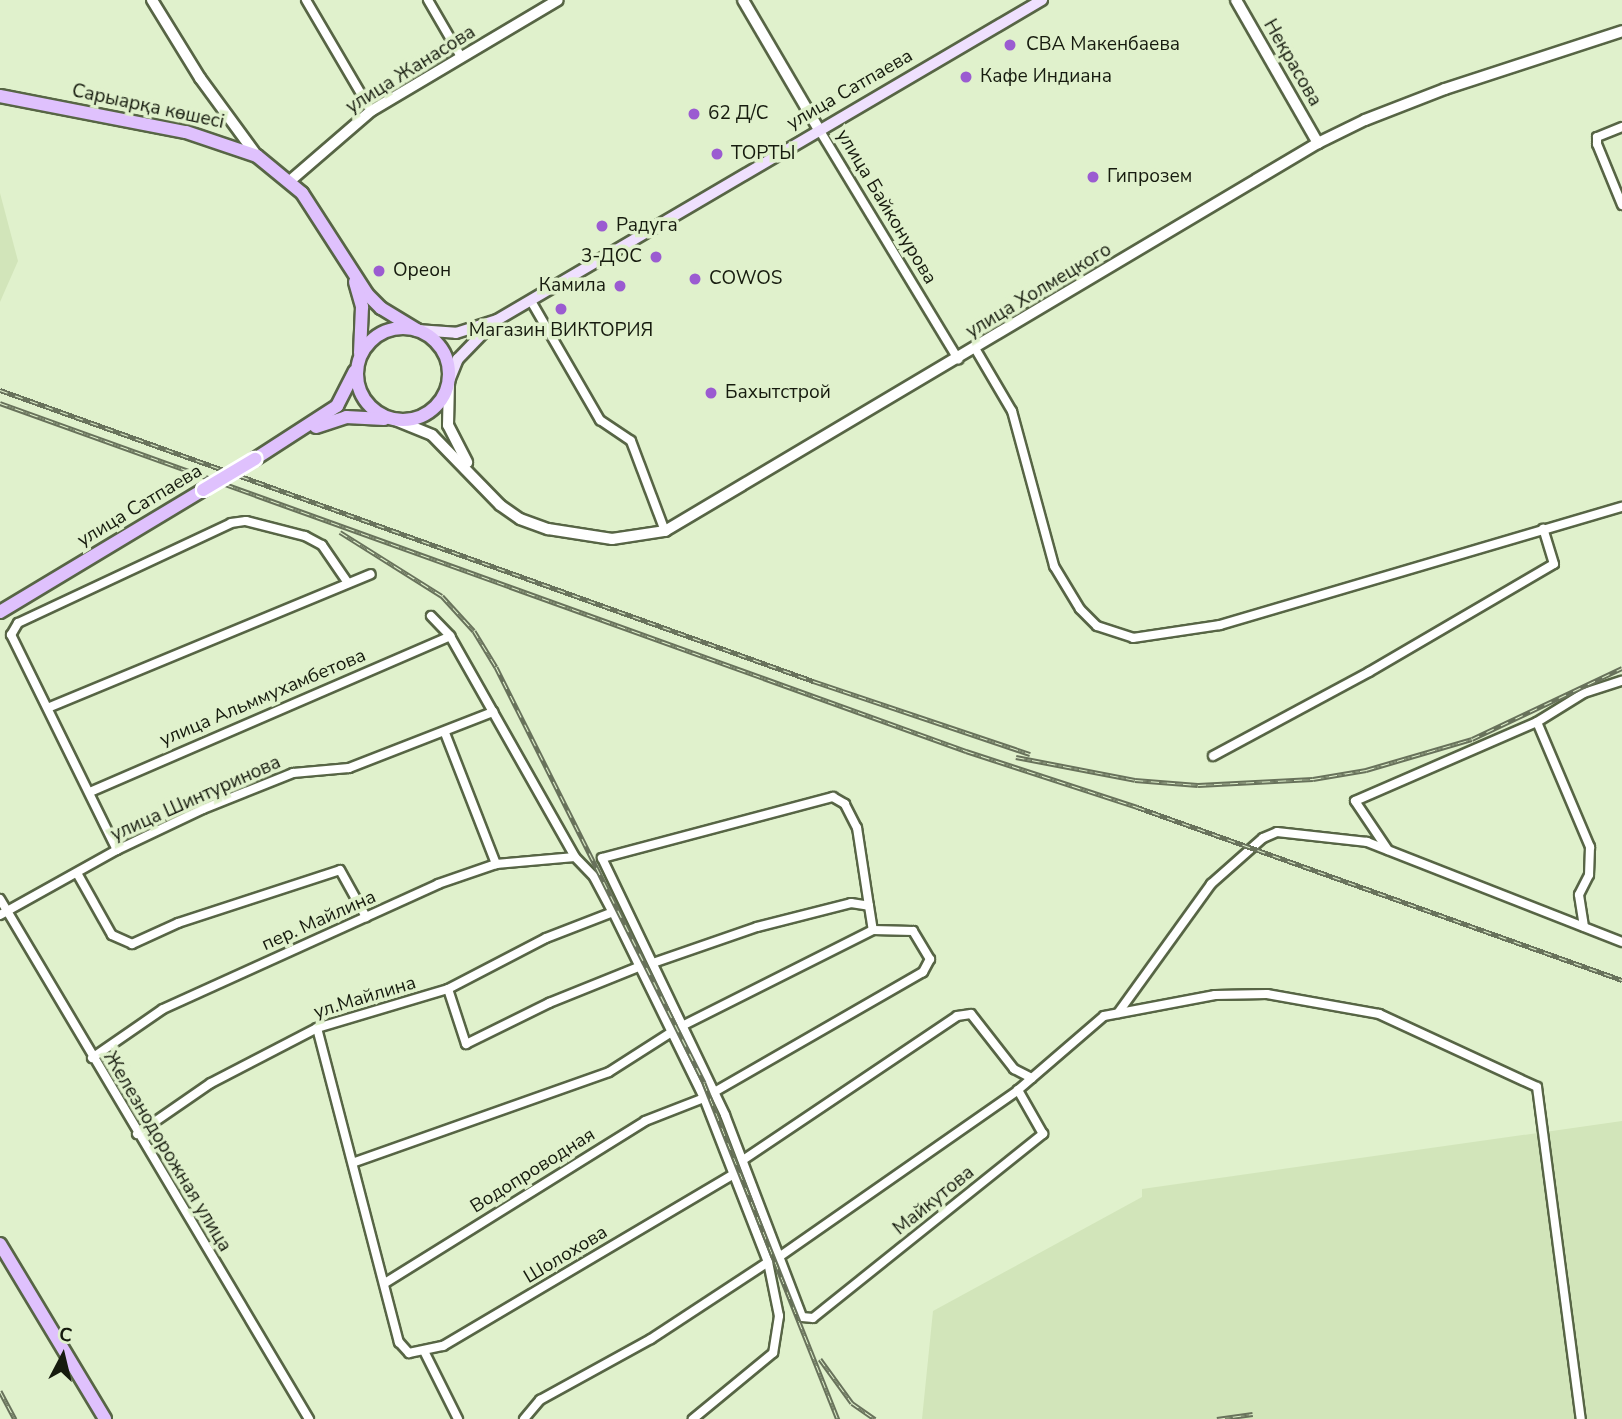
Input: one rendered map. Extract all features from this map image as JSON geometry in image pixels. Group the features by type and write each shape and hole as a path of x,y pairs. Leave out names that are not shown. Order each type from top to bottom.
{"main road":[{"name":"улица Сатпаева","path":"497,320 1042,0"},
{"name":"Сарыарқа көшесі","path":"0,96 186,132 257,156 291,180 325,225 353,275"},
{"path":"353,275 381,308 440,347 449,382"},
{"path":"353,275 362,307 360,392 372,408 393,419"},
{"path":"300,433 337,406 359,360 377,335 397,328 456,333 497,320"},
{"path":"300,433 346,417 393,419 428,413 441,400 458,359 497,320"},
{"name":"улица Сатпаева","path":"0,612 300,433"},
{"path":"0,1244 105,1419"}],"street":[{"path":"152,0 200,78 257,156"},
{"path":"306,0 371,111"},
{"path":"428,0 461,57"},
{"name":"улица Жанасова","path":"291,180 371,111 558,0"},
{"name":"улица Байконурова","path":"743,0 958,359"},
{"name":"Некрасова","path":"1236,0 1318,143"},
{"name":"улица Холмецкого","path":"485,489 520,519 548,529 612,539 665,531 975,350 1318,143 1365,120 1445,89 1622,32"},
{"path":"1622,127 1597,138 1622,205"},
{"path":"530,300 600,420 631,441 665,531"},
{"path":"975,350 1012,411 1054,566 1080,608 1097,626 1133,638 1220,625 1622,507"},
{"path":"449,382 446,404 452,440 485,489"},
{"path":"393,419 432,435 485,489"},
{"path":"117,850 50,707 11,635 18,623 109,584 208,533 246,522 305,536 322,545 348,583"},
{"path":"1213,756 1369,672 1554,564 1543,529"},
{"path":"50,707 370,574"},
{"path":"431,616 450,636 575,858 594,877 613,912 704,1098 768,1262 779,1316 773,1353 693,1419"},
{"name":"улица Альммухамбетова","path":"90,792 450,636"},
{"path":"1388,850 1355,801 1537,722 1584,693 1622,681"},
{"name":"улица Шинтуринова","path":"4,913 117,850 293,773 349,768 445,733 492,712"},
{"path":"1537,722 1590,847 1588,875 1579,895 1584,927"},
{"path":"445,733 496,864"},
{"path":"873,930 857,828 845,804 833,797 602,858 725,1115 779,1257 1018,1090 1104,1016 1215,995 1267,993 1379,1014 1537,1087 1581,1419"},
{"path":"1118,1013 1212,884 1263,838 1277,832 1346,836 1622,942"},
{"name":"пер. Майлина","path":"92,1058 163,1009 438,884 496,864 575,858"},
{"path":"77,873 112,934 132,944 178,923 340,870 366,917"},
{"name":"Железнодорожная улица","path":"0,899 4,913 309,1419"},
{"path":"653,963 757,927 851,903 869,906"},
{"name":"ул.Майлина","path":"137,1134 211,1083 317,1028 448,989 546,938 613,912"},
{"path":"682,1026 873,930 913,931 930,959 923,972 714,1091"},
{"path":"448,989 466,1044 549,1003 641,966"},
{"path":"743,1160 957,1016 971,1014 1014,1069 1032,1078"},
{"path":"317,1028 355,1161 398,1342 410,1353 425,1353 458,1419"},
{"path":"355,1161 610,1072 673,1031"},
{"name":"Майкутова","path":"779,1257 803,1317 813,1318 1043,1134 1018,1090"},
{"name":"Водопроводная","path":"385,1283 645,1121 704,1098"},
{"path":"713,1120 725,1115"},
{"name":"Шолохова","path":"425,1353 735,1173"},
{"path":"524,1419 540,1400 651,1339 768,1262"}],"shaded area":[{"path":"0,193 18,261 0,302"},
{"path":"1622,1121 1622,1419 922,1419 933,1311 1142,1197 1142,1189"}],"railway":[{"path":"0,390 813,681 1030,754"},
{"path":"0,403 966,751 1137,807 1622,980"},
{"path":"340,532 442,596 474,631 496,667 704,1083 838,1419"},
{"path":"1016,757 1135,780 1198,785 1313,779 1366,770 1472,739 1622,668"},
{"path":"820,1359 852,1403 875,1419"},
{"path":"0,1391 15,1419"},
{"path":"1217,1419 1253,1414"}],"place":[{"name":"СВА Макенбаева","path":"1010,45"},
{"name":"Кафе Индиана","path":"966,77"},
{"name":"62 Д/С","path":"694,114"},
{"name":"ТОРТЫ","path":"717,154"},
{"name":"Гипрозем","path":"1093,177"},
{"name":"Радуга","path":"602,226"},
{"name":"3-ДОС","path":"656,257"},
{"name":"Ореон","path":"379,271"},
{"name":"COWOS","path":"695,279"},
{"name":"Камила","path":"620,286"},
{"name":"Магазин ВИКТОРИЯ","path":"561,309"},
{"name":"Бахытстрой","path":"711,393"}]}
